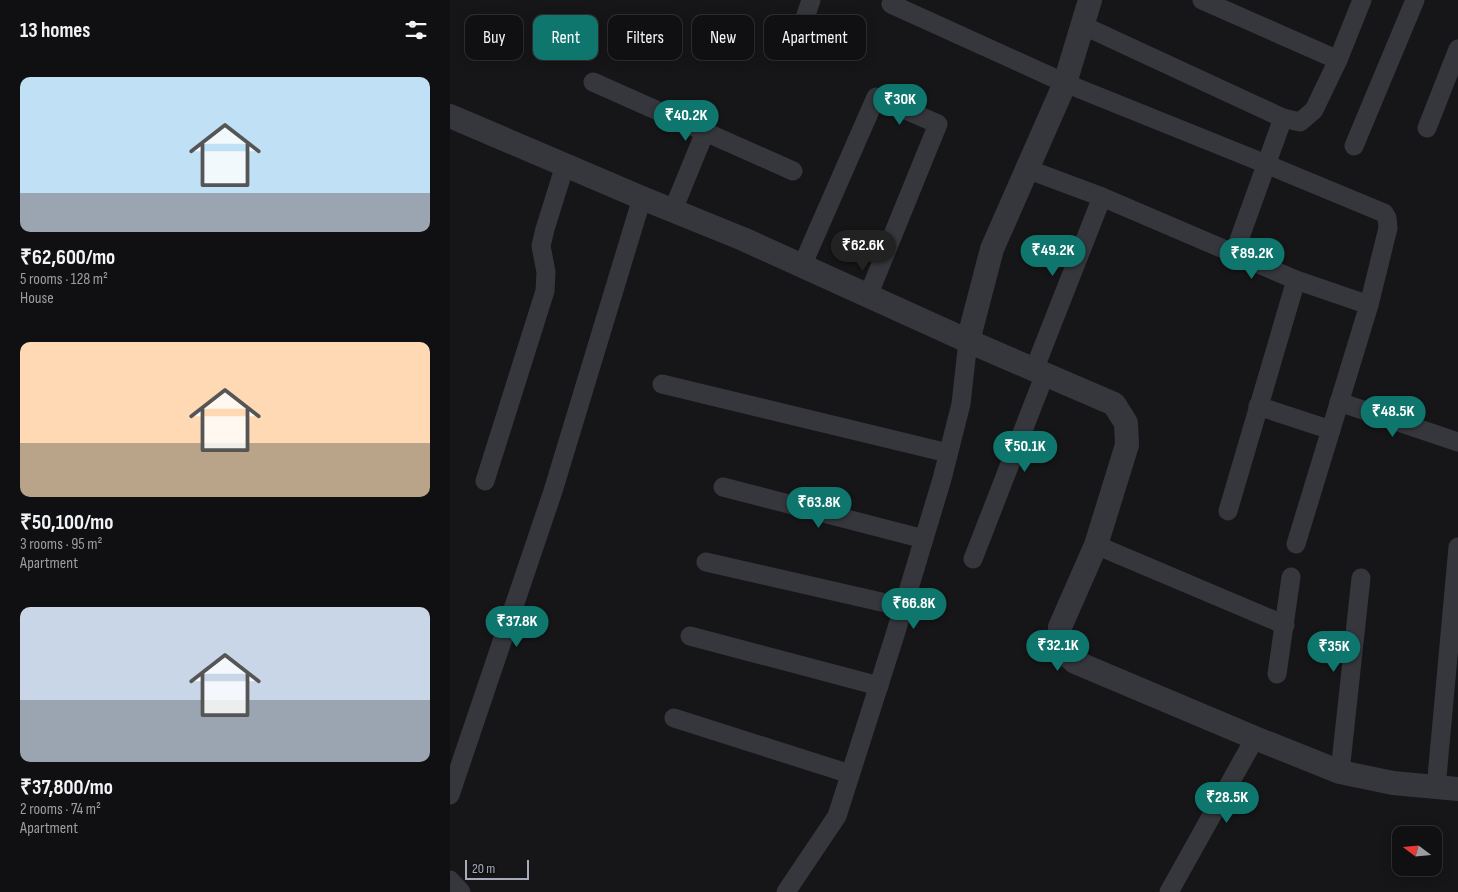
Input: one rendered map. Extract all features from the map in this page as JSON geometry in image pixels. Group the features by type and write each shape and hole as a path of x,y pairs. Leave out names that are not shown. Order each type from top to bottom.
{"street":[{"path":"806,15 811,0"},
{"path":"786,892 837,816 924,539 948,454 961,404 968,341 992,249 1065,83 1090,0"},
{"path":"1202,0 1338,60"},
{"path":"1082,25 1283,118 1300,122 1314,110 1338,60 1362,0"},
{"path":"1354,146 1416,0"},
{"path":"891,4 1065,83 1384,213 1387,218 1388,228 1368,305 1296,544"},
{"path":"1427,128 1458,49"},
{"path":"593,82 793,171"},
{"path":"802,266 876,97 938,124 868,296"},
{"path":"1234,254 1283,118"},
{"path":"452,121 565,165 743,239 968,341 1114,404 1126,423 1126,445 1096,545 1060,627 1062,649 1075,662 1340,772 1394,783 1447,788 1458,547"},
{"path":"672,210 705,132"},
{"path":"485,481 545,291 546,272 541,246 565,165"},
{"path":"1027,169 1102,197 1296,280 1368,305"},
{"path":"973,560 1102,197"},
{"path":"450,795 553,491 642,198"},
{"path":"1228,511 1296,280"},
{"path":"662,384 948,454"},
{"path":"1339,402 1458,442"},
{"path":"1258,406 1331,430"},
{"path":"723,487 924,539"},
{"path":"1096,545 1284,625"},
{"path":"706,562 903,607"},
{"path":"1277,674 1291,578"},
{"path":"1340,772 1361,578"},
{"path":"690,636 878,686"},
{"path":"674,718 850,774"},
{"path":"1169,892 1255,738"},
{"path":"450,880 462,892"}]}
